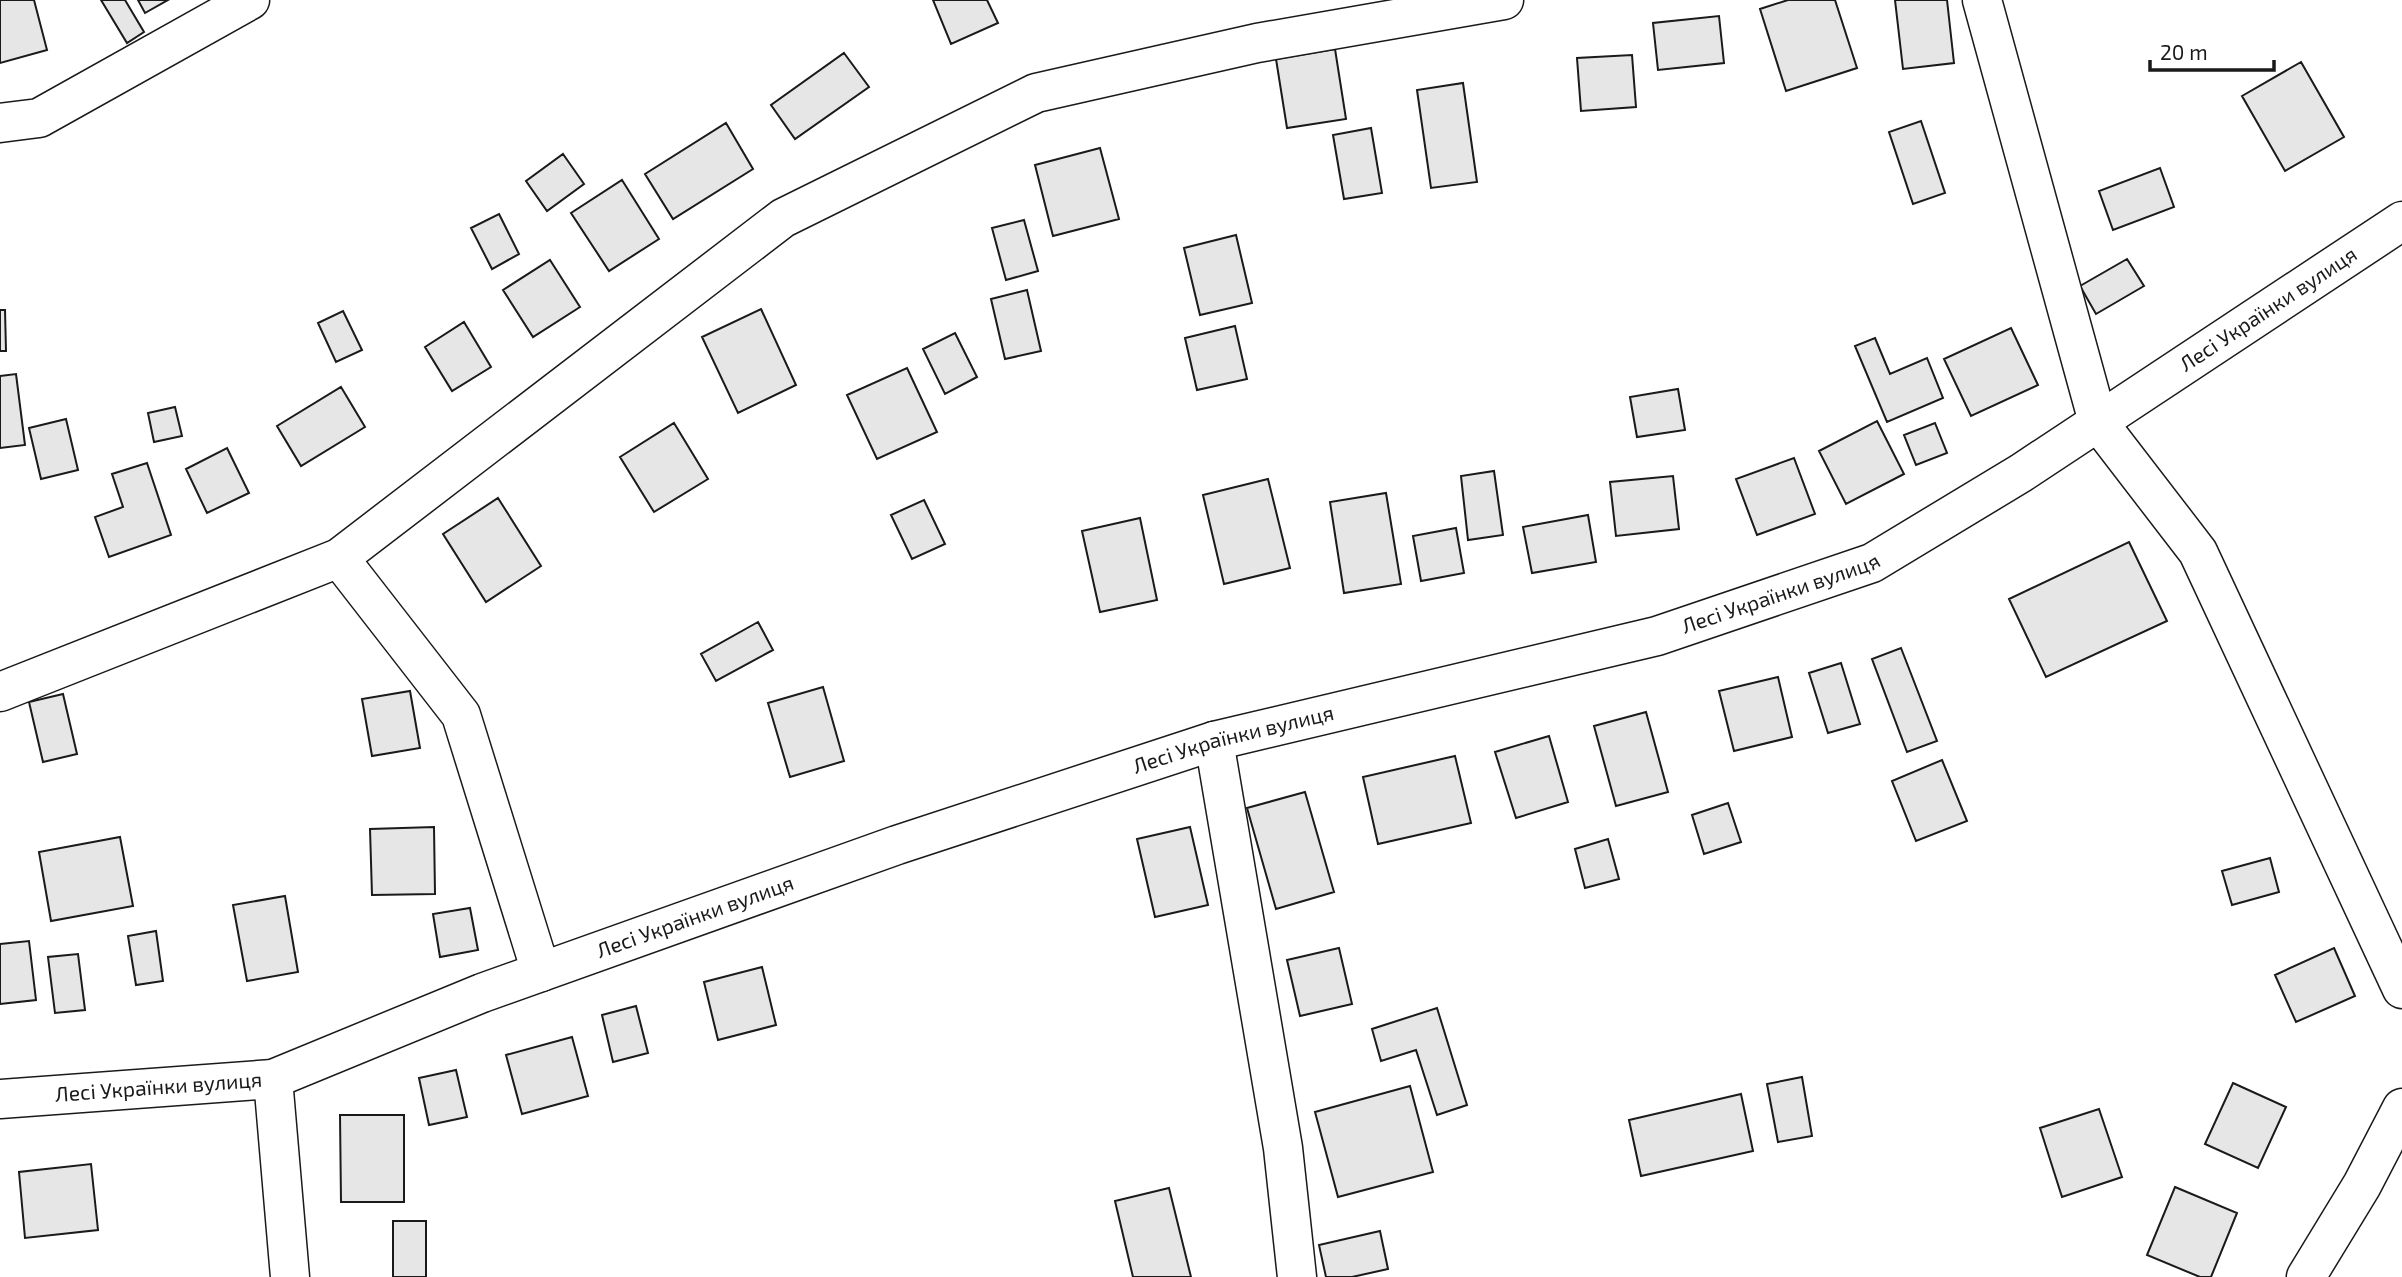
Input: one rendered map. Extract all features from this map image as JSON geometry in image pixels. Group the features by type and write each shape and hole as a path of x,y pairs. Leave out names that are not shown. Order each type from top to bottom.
{"street":[{"path":"0,123 39,118 250,0"},
{"path":"0,692 339,558 783,218 1037,93 1257,43 1504,0"},
{"path":"1982,0 2098,422 2198,552 2402,989"},
{"name":"Лесі Українки вулиця","path":"0,1099 272,1079 482,993 897,845 1214,741 1657,636 1872,562 2021,472 2402,221"},
{"path":"339,558 461,715 541,972"},
{"path":"1214,741 1283,1148 1297,1277"},
{"path":"272,1079 290,1277"},
{"path":"2306,1277 2362,1185 2402,1108"}],"building":[{"path":"0,0 34,0 47,50 0,63"},
{"path":"101,0 125,0 144,32 127,43"},
{"path":"138,0 168,0 145,13"},
{"path":"933,0 987,0 998,23 951,44"},
{"path":"1788,0 1835,0 1857,68 1786,91 1760,9"},
{"path":"1895,0 1947,0 1954,63 1903,69"},
{"path":"1719,16 1724,63 1658,70 1653,23"},
{"path":"1335,49 1346,119 1287,128 1276,59"},
{"path":"844,53 869,87 795,139 771,105"},
{"path":"1632,55 1636,107 1581,111 1577,58"},
{"path":"2301,62 2344,137 2285,171 2242,96"},
{"path":"1463,83 1477,182 1431,188 1417,90"},
{"path":"1921,121 1945,193 1913,204 1889,132"},
{"path":"726,123 753,169 673,219 645,174"},
{"path":"1371,128 1382,193 1344,199 1333,135"},
{"path":"1100,148 1119,219 1053,236 1035,165"},
{"path":"563,154 584,184 547,211 526,181"},
{"path":"2160,168 2174,207 2113,230 2099,191"},
{"path":"622,180 659,239 609,271 571,213"},
{"path":"499,214 519,254 492,269 471,228"},
{"path":"1024,220 1038,271 1006,280 992,228"},
{"path":"1236,235 1252,303 1200,315 1184,248"},
{"path":"2127,259 2144,286 2096,314 2080,286"},
{"path":"550,260 580,307 533,337 503,290"},
{"path":"1027,290 1041,351 1005,359 991,299"},
{"path":"761,309 796,385 738,413 702,337"},
{"path":"0,310 5,310 6,351 0,351"},
{"path":"343,311 362,350 336,362 318,323"},
{"path":"464,322 491,367 452,391 425,347"},
{"path":"1235,326 1247,379 1197,390 1185,338"},
{"path":"2011,328 2038,385 1971,416 1944,359"},
{"path":"955,333 977,377 945,394 923,349"},
{"path":"1875,338 1890,374 1927,358 1943,398 1887,422 1855,346"},
{"path":"907,368 937,432 877,459 847,395"},
{"path":"16,374 25,445 0,448 0,376"},
{"path":"341,387 365,427 301,466 277,426"},
{"path":"1678,389 1685,430 1637,437 1630,397"},
{"path":"175,407 182,436 154,442 148,413"},
{"path":"66,419 78,470 41,479 29,428"},
{"path":"1877,421 1904,474 1846,504 1819,451"},
{"path":"674,423 708,479 654,512 620,457"},
{"path":"1935,423 1947,453 1916,465 1904,435"},
{"path":"227,448 249,493 207,513 186,469"},
{"path":"1794,458 1815,514 1757,535 1736,479"},
{"path":"147,463 171,535 109,557 95,517 123,507 112,474"},
{"path":"1494,471 1503,535 1468,540 1461,476"},
{"path":"1673,476 1679,529 1616,536 1610,482"},
{"path":"1268,479 1290,568 1224,584 1203,495"},
{"path":"1386,493 1401,584 1344,593 1330,502"},
{"path":"498,498 541,566 486,602 443,534"},
{"path":"924,500 945,544 912,559 891,515"},
{"path":"1588,515 1596,562 1532,573 1523,527"},
{"path":"1140,518 1157,600 1100,612 1082,531"},
{"path":"1456,528 1464,573 1421,581 1413,536"},
{"path":"2129,542 2167,621 2046,677 2009,599"},
{"path":"758,622 773,650 716,681 701,654"},
{"path":"1901,648 1937,741 1907,752 1872,659"},
{"path":"1841,663 1860,724 1828,733 1809,673"},
{"path":"1778,677 1792,737 1734,751 1719,691"},
{"path":"823,687 844,761 790,777 768,703"},
{"path":"410,691 420,748 372,756 362,699"},
{"path":"63,694 77,754 43,762 29,702"},
{"path":"1646,712 1668,792 1616,806 1594,726"},
{"path":"1549,736 1568,802 1516,818 1495,752"},
{"path":"1455,756 1471,823 1378,844 1363,777"},
{"path":"1942,760 1967,821 1916,841 1892,781"},
{"path":"1305,792 1334,892 1276,909 1247,808"},
{"path":"1728,803 1741,842 1704,854 1692,815"},
{"path":"434,827 435,894 372,895 370,829"},
{"path":"1190,827 1208,905 1155,917 1137,839"},
{"path":"120,837 133,906 51,921 39,852"},
{"path":"1608,839 1619,879 1585,888 1575,849"},
{"path":"2270,858 2279,892 2232,905 2222,871"},
{"path":"285,896 298,972 247,981 233,905"},
{"path":"470,908 478,950 440,957 433,914"},
{"path":"156,931 163,981 136,985 128,936"},
{"path":"29,941 36,1000 0,1004 0,944"},
{"path":"1339,948 1352,1004 1300,1016 1287,960"},
{"path":"2334,948 2355,996 2296,1022 2275,975"},
{"path":"78,954 85,1010 55,1013 48,957"},
{"path":"762,967 776,1025 718,1040 704,982"},
{"path":"636,1006 648,1053 613,1062 602,1015"},
{"path":"1437,1008 1467,1105 1437,1115 1416,1050 1381,1061 1372,1029"},
{"path":"572,1037 588,1096 522,1114 506,1055"},
{"path":"456,1070 467,1117 429,1125 419,1078"},
{"path":"1802,1077 1812,1136 1778,1142 1767,1084"},
{"path":"2233,1083 2286,1107 2258,1168 2205,1144"},
{"path":"1410,1086 1433,1172 1338,1197 1315,1112"},
{"path":"1741,1094 1753,1151 1641,1176 1629,1120"},
{"path":"2099,1109 2122,1177 2062,1197 2040,1128"},
{"path":"340,1115 404,1115 404,1202 341,1202"},
{"path":"91,1164 98,1230 25,1238 19,1172"},
{"path":"2175,1187 2237,1213 2211,1277 2200,1277 2147,1255"},
{"path":"1169,1188 1191,1277 1133,1277 1115,1201"},
{"path":"393,1221 426,1221 426,1277 393,1277"},
{"path":"1380,1231 1388,1269 1352,1277 1326,1277 1319,1245"}]}
